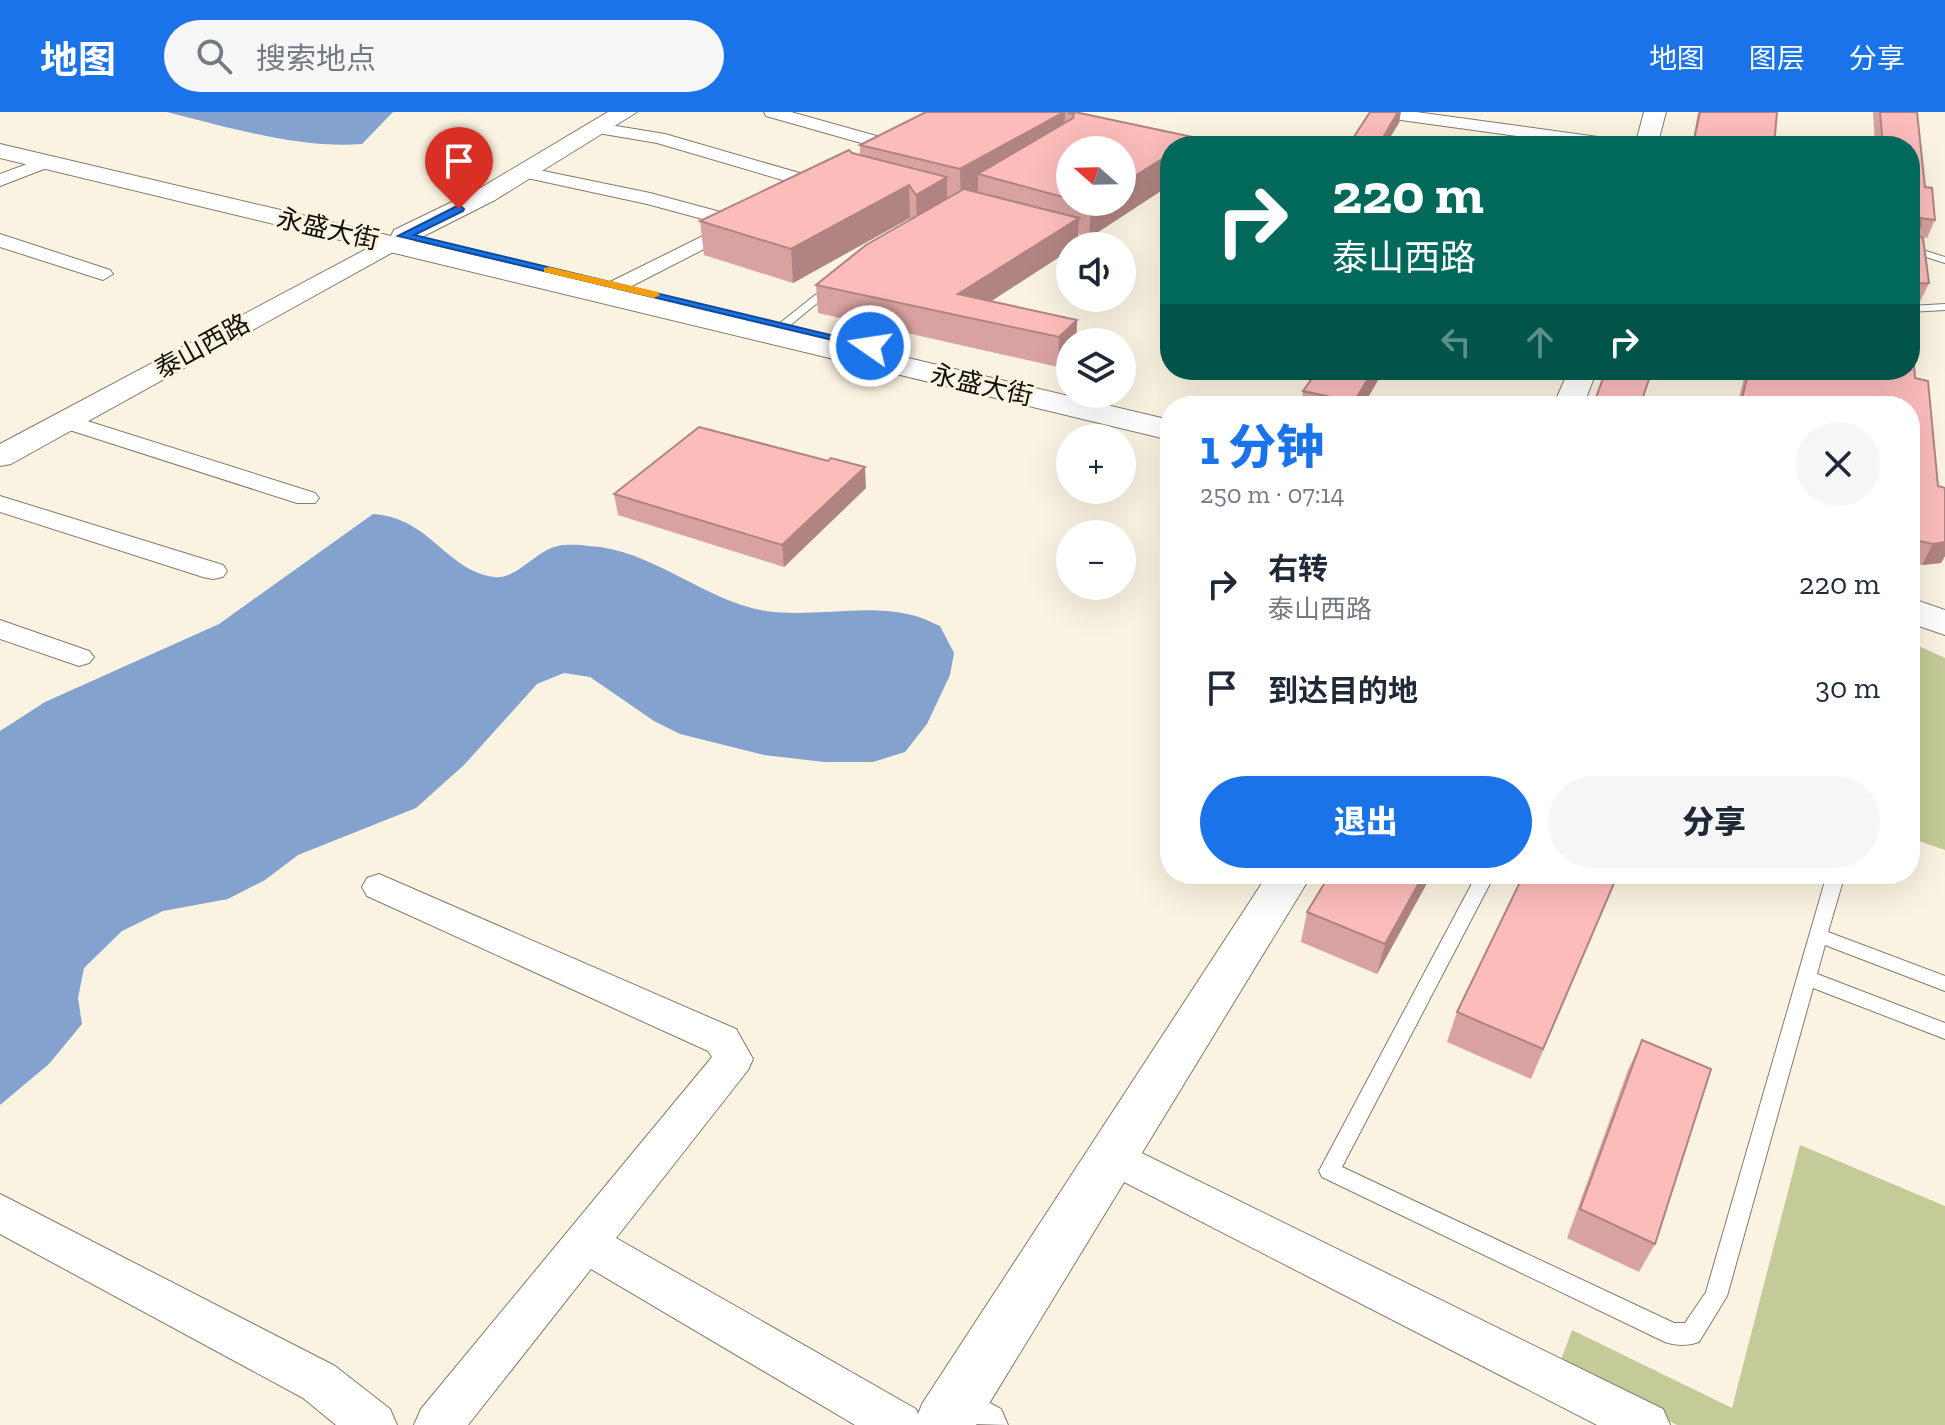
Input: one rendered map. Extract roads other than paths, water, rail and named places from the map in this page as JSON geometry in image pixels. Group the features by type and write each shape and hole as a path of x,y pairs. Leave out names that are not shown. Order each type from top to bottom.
{"main road":[{"name":"泰山西路","path":"396,240 462,191 597,120 625,112"},
{"name":"泰山西路","path":"396,240 486,195 597,120"},
{"name":"永盛大街","path":"0,141 1160,428"},
{"name":"永盛大街","path":"0,151 617,286 1056,389"},
{"name":"永盛大街","path":"1136,408 1160,414"},
{"path":"1920,593 1945,597"},
{"path":"1920,614 1945,623"}],"street":[{"path":"772,112 906,145 873,160"},
{"path":"1379,112 1554,136"},
{"path":"1649,136 1655,112"},
{"path":"597,120 827,182 795,198"},
{"path":"0,180 46,162"},
{"path":"524,172 750,220 617,286"},
{"path":"0,240 103,274"},
{"name":"泰山西路","path":"0,457 396,240"},
{"path":"65,421 306,498"},
{"path":"0,504 213,571"},
{"path":"0,629 79,657"},
{"path":"961,1419 1111,1156 1284,884"},
{"path":"379,887 722,1040 734,1059 438,1425"},
{"path":"1111,1156 1646,1425"},
{"path":"0,1213 319,1382 373,1425"},
{"path":"586,1243 899,1425"}],"lane":[{"path":"1047,231 1056,233"},
{"path":"1920,252 1945,260"},
{"path":"784,325 837,283"},
{"path":"1920,308 1945,307"},
{"path":"1481,884 1329,1171 1673,1334 1691,1334 1716,1296 1833,884"},
{"path":"1819,936 1945,984"},
{"path":"1807,978 1945,1031"}],"water":[{"path":"167,112 393,112 362,144 339,145 264,136"},
{"path":"373,514 409,525 463,565 494,577 511,574 558,546 585,546 635,556 721,597 766,611 876,610 915,616 940,626 954,653 950,675 927,724 905,752 873,762 824,762 764,755 680,734 654,721 590,677 564,673 537,684 464,765 416,808 298,855 265,880 228,899 163,911 122,931 84,968 78,998 82,1024 49,1064 0,1105 0,731 45,702 219,624"}]}
